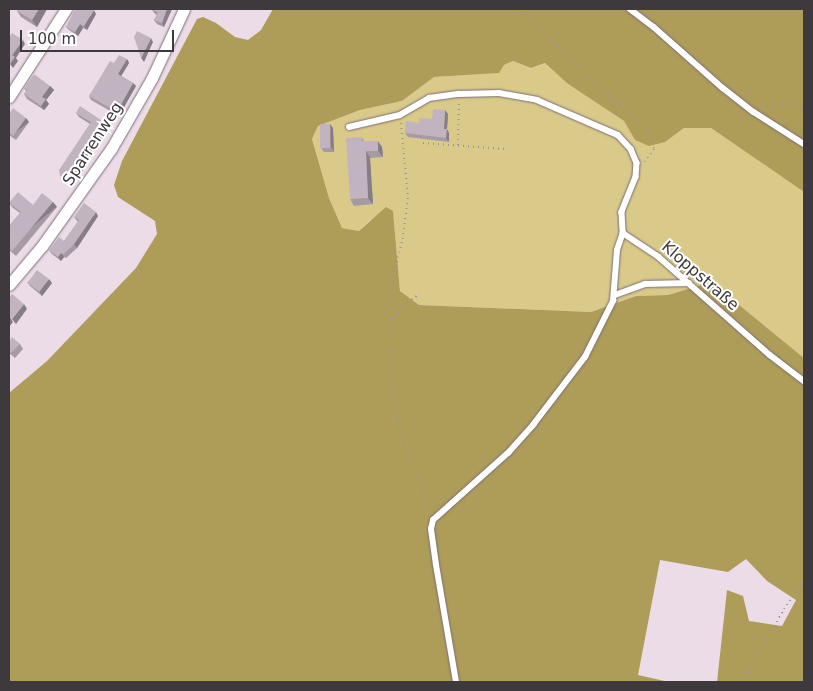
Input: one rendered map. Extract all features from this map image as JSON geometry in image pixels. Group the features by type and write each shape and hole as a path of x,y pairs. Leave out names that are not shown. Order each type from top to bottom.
{"street":[{"path":"9,97 66,9"},
{"name":"Sparrenweg","path":"9,285 42,246 116,140 152,78 184,9"}],"lane":[{"path":"630,9 754,112 804,144"},
{"path":"349,127 400,115 429,98 458,94 499,93 537,100 618,135 632,149 637,163 636,177 622,212 623,233 617,250 614,295 610,309 585,357 533,425 508,453 433,520 431,529 456,682"},
{"name":"Kloppstraße","path":"623,233 659,257 770,355 804,381"},
{"path":"614,295 645,284 689,283"}],"path":[{"path":"518,9 649,132 654,149 646,160 637,163"},
{"path":"458,94 458,145"},
{"path":"754,112 775,104 804,107"},
{"path":"400,115 408,198 402,242 390,288 394,402 405,448 433,520"},
{"path":"423,142 506,149"},
{"path":"390,324 407,302 420,294"},
{"path":"740,682 784,609 804,582"}],"shaded area":[{"path":"273,9 804,9 804,192 711,128 684,128 665,142 649,146 635,140 624,121 568,84 545,63 531,68 513,61 504,65 499,73 434,77 402,101 360,110 318,126 312,139 329,198 342,228 359,231 386,207 393,211 400,291 419,305 591,312 636,296 668,295 711,282 804,358 804,682 717,682 727,590 743,596 749,621 782,626 796,600 767,581 746,559 728,572 660,560 638,675 669,682 9,682 9,393 47,361 136,268 157,234 155,221 118,197 114,185 122,161 197,19 203,17 216,23 235,37 248,40 261,30"},
{"path":"513,61 531,68 546,63 568,84 624,121 635,140 665,142 684,128 711,128 804,192 804,358 711,282 668,295 636,296 591,312 419,305 400,291 393,211 369,221 359,231 342,228 329,198 312,139 318,126 360,110 402,101 434,77 498,73 504,65"}],"building":[{"path":"18,9 39,9 32,20 17,11"},
{"path":"75,9 94,10 84,26 80,24 75,32 66,27"},
{"path":"153,9 167,9 162,23 154,20 158,12"},
{"path":"137,31 151,38 141,58 134,37"},
{"path":"12,33 23,40 12,55 15,57 10,64 9,38"},
{"path":"119,55 127,59 118,74 133,83 117,112 89,96 110,61 114,63"},
{"path":"34,74 50,86 42,97 46,99 41,106 24,94 27,90 24,88"},
{"path":"80,106 104,122 98,131 100,133 99,137 91,147 89,145 76,164 80,166 71,179 60,175 59,170 91,122 76,113"},
{"path":"13,108 26,118 13,136 9,133 9,114"},
{"path":"433,109 445,110 444,129 447,129 446,138 405,133 406,121 419,123 419,118 432,119"},
{"path":"320,124 330,124 330,148 320,148"},
{"path":"362,137 362,141 378,141 378,151 366,151 368,198 350,199 346,138"},
{"path":"18,192 33,205 42,193 53,202 12,251 9,248 9,226 21,212 9,203"},
{"path":"84,203 96,212 74,244 58,257 49,250 59,237 64,241 79,220 74,217"},
{"path":"37,270 49,279 39,292 27,283"},
{"path":"12,294 24,304 12,319 9,318 9,298"},
{"path":"12,337 20,344 11,353 9,351 9,340"}]}
